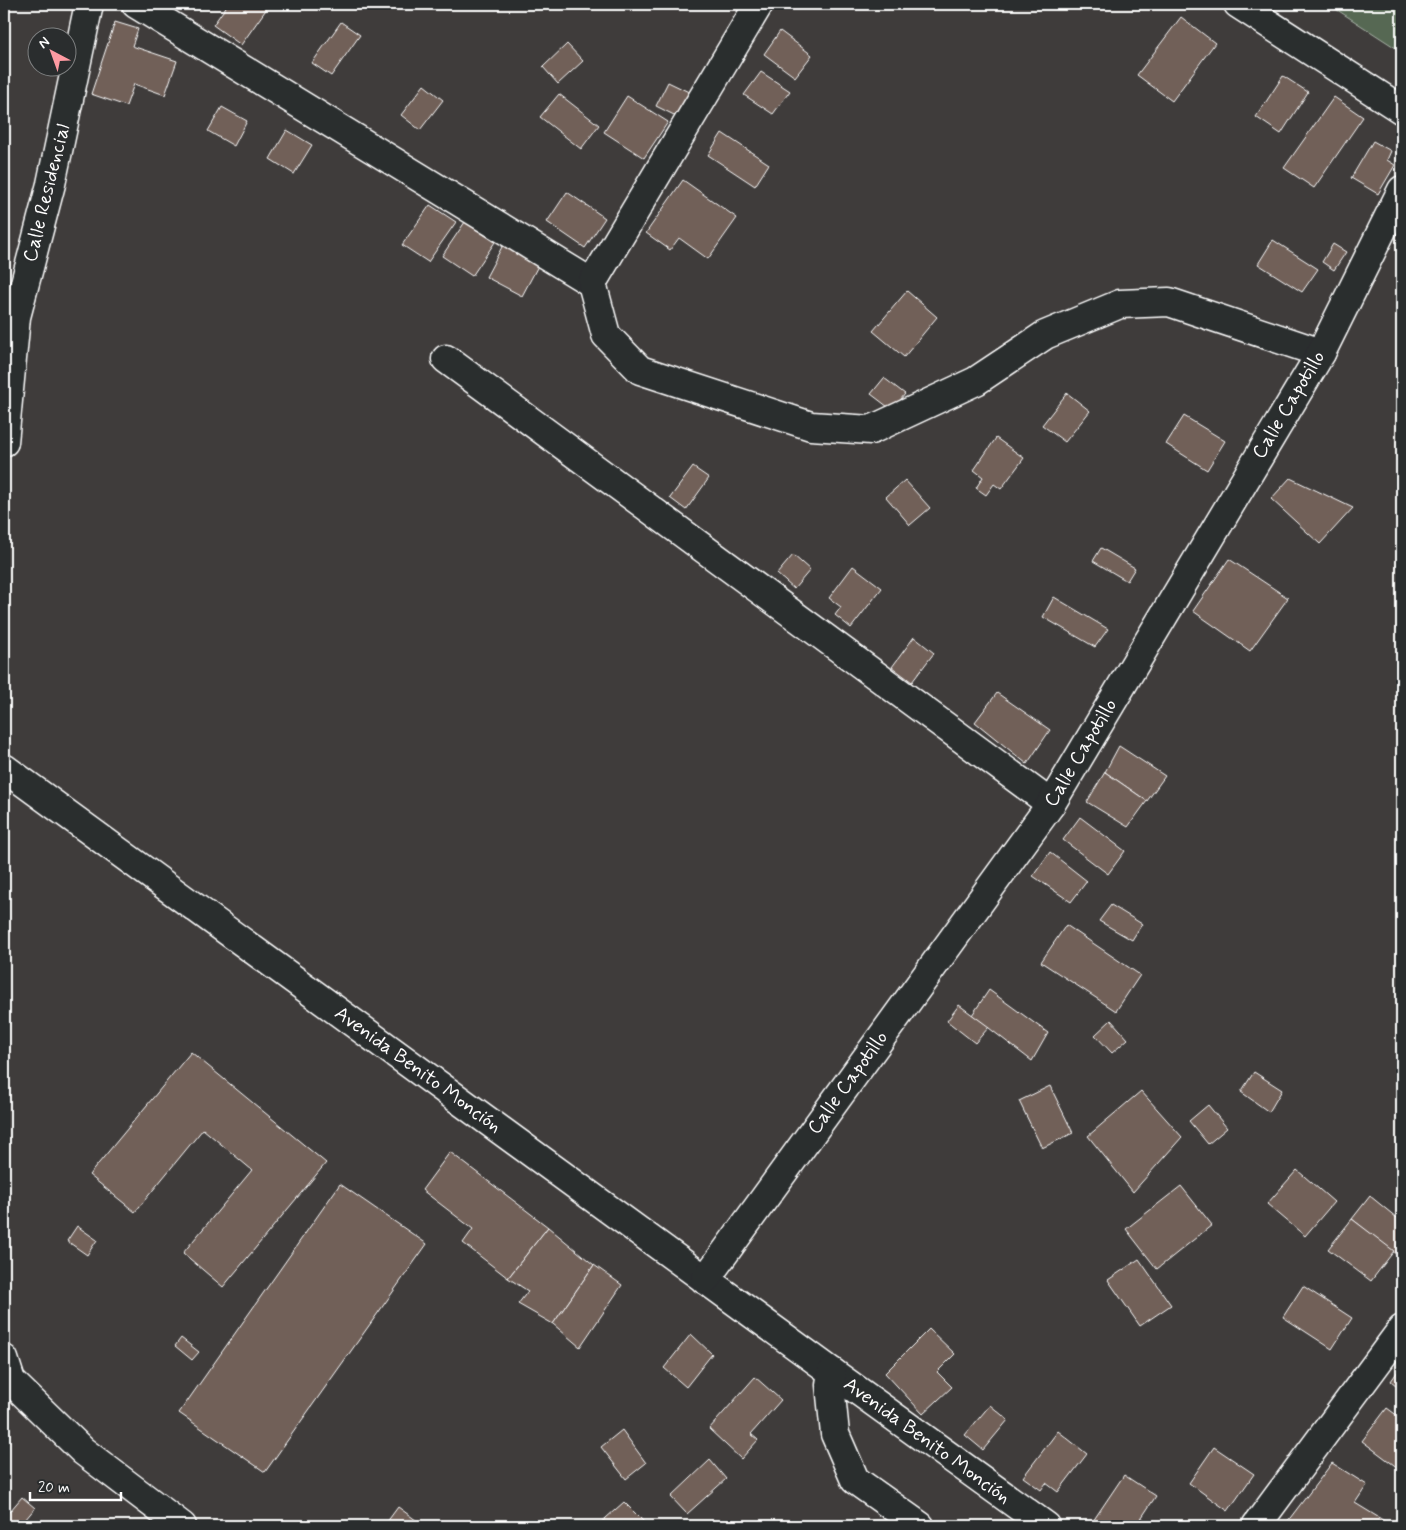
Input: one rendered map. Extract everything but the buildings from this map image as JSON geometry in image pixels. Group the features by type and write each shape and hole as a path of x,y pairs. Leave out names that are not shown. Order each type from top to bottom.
{"street":[{"name":"Calle Residencial","path":"4,442 10,315 51,184 89,4"},
{"path":"136,4 592,283 606,335 640,370 811,426 871,430 976,381 1045,335 1120,304 1169,302 1321,353"},
{"path":"592,283 759,4"},
{"path":"1238,4 1402,110"},
{"name":"Calle Capotillo","path":"705,1280 1051,804 1321,353 1402,190"},
{"path":"446,360 1051,804"},
{"name":"Avenida Benito Monción","path":"4,768 705,1280 1046,1526"},
{"path":"1256,1526 1402,1329"},
{"path":"6,1372 83,1451 182,1526"},
{"name":"Avenida Benito Monción","path":"832,1372 830,1384 836,1434 855,1480 920,1526"}],"green space":[{"path":"1328,4 1402,4 1402,52"}]}
